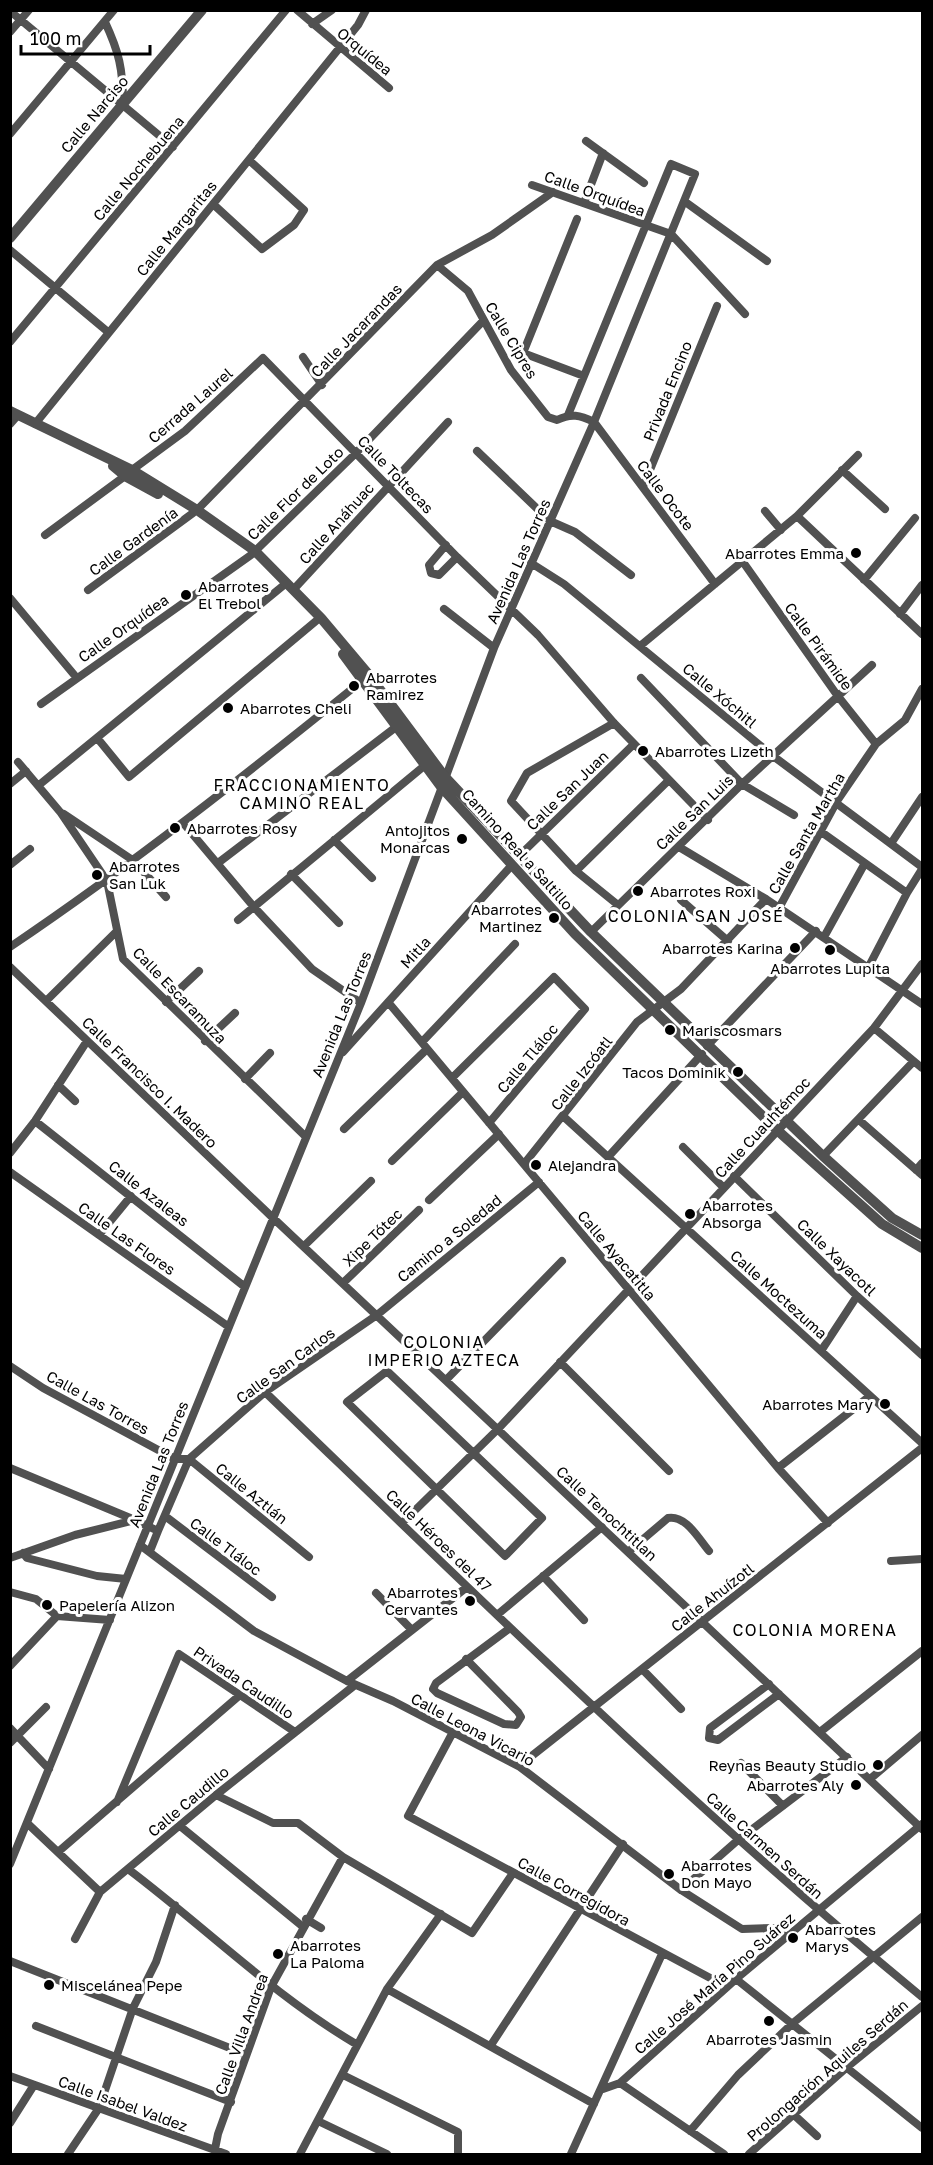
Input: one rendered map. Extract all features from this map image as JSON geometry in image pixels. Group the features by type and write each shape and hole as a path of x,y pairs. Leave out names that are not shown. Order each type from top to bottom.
{"street":[{"path":"10,32 28,10"},
{"path":"10,134 114,10"},
{"name":"Calle Narciso","path":"10,238 202,10"},
{"name":"Calle Nochebuena","path":"10,342 286,10"},
{"name":"Orquídea","path":"297,10 389,88"},
{"path":"312,24 332,10"},
{"name":"Calle Margaritas","path":"35,424 358,25 366,10"},
{"path":"10,11 173,147"},
{"path":"105,22 119,52 123,75 123,103"},
{"path":"586,141 644,183"},
{"path":"584,203 603,153"},
{"path":"213,204 262,249 294,225 304,210 249,160"},
{"name":"Avenida Las Torres","path":"10,1864 361,1003 494,648 594,422 695,174 671,164 648,226"},
{"name":"Calle Orquídea","path":"532,185 671,234"},
{"name":"Calle Jacarandas","path":"195,511 322,385 437,265 492,235 553,192"},
{"path":"684,201 767,261"},
{"path":"576,219 523,353 584,376"},
{"path":"594,422 582,416 568,415 648,226"},
{"path":"671,234 745,314"},
{"path":"10,250 108,332"},
{"name":"Calle Cipres","path":"437,265 468,291 511,370 548,417 557,420 568,415"},
{"name":"Privada Encino","path":"643,487 717,306"},
{"name":"Calle Flor de Loto","path":"253,553 356,453 483,321"},
{"path":"303,357 322,385"},
{"name":"Calle Toltecas","path":"263,358 457,557 512,607 614,723 708,820"},
{"name":"Cerrada Laurel","path":"45,535 185,431 263,358"},
{"path":"10,424 14,413"},
{"name":"Camino Real a Saltillo","path":"14,413 108,461 195,511 253,553 289,587 369,675 443,782 515,861 575,934 659,1005"},
{"name":"Calle Anáhuac","path":"39,785 289,587 448,422"},
{"name":"Calle Ocote","path":"594,422 716,584"},
{"path":"477,451 550,521 575,532 631,575"},
{"path":"640,645 797,516 858,454"},
{"path":"842,470 885,509"},
{"name":"Calle Gardenía","path":"88,590 195,511"},
{"path":"765,511 781,530"},
{"path":"797,516 922,634"},
{"path":"864,580 915,518"},
{"path":"446,545 429,565 431,573 439,575 457,557"},
{"name":"Calle Orquídea","path":"41,704 253,553"},
{"name":"Calle Pirámide","path":"743,562 837,694 876,744"},
{"name":"Calle Xóchitl","path":"531,563 564,584 773,756 892,842 922,868"},
{"path":"900,614 922,585"},
{"name":"Camino Real a Saltillo","path":"289,587 363,680 396,727 429,763"},
{"path":"10,598 76,677"},
{"path":"444,609 494,648"},
{"path":"98,739 129,777 316,621"},
{"name":"Calle San Luis","path":"591,932 708,820 742,784 837,694 872,665"},
{"path":"641,678 742,784 794,815"},
{"path":"10,947 107,881 184,824 363,680"},
{"name":"Calle Santa Martha","path":"779,908 837,801 876,744 905,720 922,688"},
{"path":"614,723 527,773 511,801 576,871 618,905"},
{"path":"218,863 396,727"},
{"name":"Calle San Juan","path":"515,861 634,744"},
{"name":"Calle Escaramuza","path":"18,762 61,813 107,881 123,959 306,1137"},
{"path":"238,920 291,874 429,763"},
{"path":"10,784 27,771"},
{"path":"576,871 669,780"},
{"path":"892,842 922,796"},
{"path":"61,813 134,861 166,897"},
{"path":"184,824 253,906 312,969 361,1003"},
{"path":"820,831 907,893"},
{"path":"334,840 372,878"},
{"path":"679,847 766,899 922,1004"},
{"path":"10,866 30,849"},
{"name":"Camino Real a Saltillo","path":"515,861 591,932 659,1005 705,1050 892,1218 922,1235"},
{"name":"Mitla","path":"339,1057 515,861"},
{"path":"608,1157 705,1050 820,934 865,863"},
{"path":"868,968 922,868"},
{"path":"291,874 339,923"},
{"name":"Calle Izcóatl","path":"524,1164 564,1117 637,1022 681,989 766,899"},
{"path":"681,900 728,941"},
{"path":"46,1001 117,931"},
{"path":"344,1129 424,1046 515,944"},
{"name":"Calle Cuauhtémoc","path":"402,1523 498,1429 874,1028 904,992 922,964"},
{"name":"Calle Francisco I. Madero","path":"10,967 272,1217"},
{"path":"166,1002 199,971"},
{"name":"Calle Tláloc","path":"452,1078 554,977 585,1009 489,1123"},
{"name":"Calle Ayacatitla","path":"388,1002 778,1467 828,1523"},
{"path":"205,1041 235,1013"},
{"path":"874,1028 922,1068"},
{"path":"10,1153 35,1121 87,1041"},
{"name":"Camino Real a Saltillo","path":"705,1050 777,1130 882,1224 922,1247"},
{"path":"245,1079 270,1053"},
{"path":"823,1156 913,1062"},
{"path":"58,1085 75,1101"},
{"path":"392,1161 463,1092"},
{"name":"Calle Moctezuma","path":"564,1117 922,1443"},
{"path":"859,1120 919,1172 922,1162"},
{"name":"Calle Azaleas","path":"35,1121 245,1287"},
{"path":"429,1200 499,1134"},
{"path":"683,1147 723,1187"},
{"name":"Calle Las Flores","path":"10,1172 229,1327"},
{"name":"Calle Xayacotl","path":"734,1176 857,1296 922,1355"},
{"path":"304,1246 371,1181"},
{"name":"Camino a Soledad","path":"377,1315 539,1182"},
{"path":"99,1235 131,1196"},
{"name":"Xipe Tótec","path":"343,1283 419,1210"},
{"name":"Calle Tenochtitlan","path":"272,1217 921,1826"},
{"path":"446,1380 562,1261"},
{"path":"821,1351 857,1296"},
{"name":"Calle San Carlos","path":"150,1551 189,1459 266,1392 377,1315"},
{"path":"560,1362 669,1471"},
{"name":"Calle Las Torres","path":"10,1365 43,1388 175,1459"},
{"path":"387,1371 474,1452 542,1518 505,1556 347,1402 387,1371"},
{"name":"Calle Héroes del 47","path":"266,1392 593,1708"},
{"path":"778,1467 870,1396"},
{"name":"Calle Ahuízotl","path":"519,1766 922,1448"},
{"path":"175,1459 189,1459"},
{"name":"Calle Aztlán","path":"189,1459 309,1557"},
{"path":"10,1468 158,1531"},
{"name":"Calle Tláloc","path":"165,1516 272,1598"},
{"path":"628,1552 668,1518 676,1517 684,1521 708,1551"},
{"path":"10,1558 75,1535 135,1520"},
{"path":"497,1615 602,1527"},
{"name":"Calle Leona Vicario","path":"140,1545 254,1631 351,1683 519,1766 681,1890 742,1929 774,1928 786,1937"},
{"path":"23,1553 27,1558 97,1576 126,1579"},
{"path":"891,1561 922,1558"},
{"path":"543,1576 584,1620"},
{"name":"Calle Caudillo","path":"100,1892 294,1732 411,1629 467,1587"},
{"path":"10,1593 36,1599 57,1616 110,1620"},
{"path":"376,1593 411,1629"},
{"path":"10,1666 57,1616"},
{"path":"466,1659 518,1712 521,1717 516,1725 504,1724 437,1693 433,1689 436,1683 466,1659 510,1628"},
{"path":"820,1732 922,1651"},
{"name":"Privada Caudillo","path":"117,1802 179,1654 294,1732"},
{"path":"642,1669 681,1709"},
{"path":"769,1684 711,1728 709,1738 718,1740 779,1694"},
{"path":"58,1852 240,1695"},
{"path":"10,1743 46,1707"},
{"name":"Calle Carmen Serdán","path":"593,1708 818,1911 922,1998"},
{"path":"10,1728 49,1769"},
{"name":"Calle Corregidora","path":"453,1732 408,1816 727,1987"},
{"path":"870,1779 922,1735"},
{"path":"681,1890 738,1840 847,1757"},
{"path":"741,1763 783,1806"},
{"path":"216,1796 273,1823 298,1822 343,1857 472,1933 513,1873"},
{"path":"27,1823 100,1892 75,1939"},
{"path":"180,1826 304,1922 321,1928"},
{"name":"Calle José María Pino Suárez","path":"603,2089 620,2083 736,1978 921,1826"},
{"path":"491,2045 582,1910 623,1844"},
{"name":"Calle Villa Andrea","path":"214,2153 245,2054 270,1987 304,1922 343,1857"},
{"path":"128,1869 175,1905 270,1987 311,2017 356,2044"},
{"path":"68,2154 99,2108 133,2008 156,1962 175,1905"},
{"path":"300,2154 344,2075 356,2044 387,1989 441,1914"},
{"path":"690,2130 738,2075 793,2023 922,1917"},
{"path":"571,2154 603,2089 662,1954"},
{"path":"10,1962 133,2008 245,2054"},
{"path":"736,1978 922,2128"},
{"path":"387,1989 594,2104"},
{"name":"Prolongación Aquiles Serdán","path":"749,2154 846,2068 922,2006"},
{"path":"36,2026 231,2102"},
{"path":"344,2075 458,2132 458,2154"},
{"name":"Calle Isabel Valdez","path":"10,2076 214,2153 226,2154"},
{"path":"620,2083 724,2154"},
{"path":"10,2123 34,2085"},
{"path":"794,2114 817,2136"},
{"path":"318,2121 387,2154"}],"place":[{"name":"Abarrotes Emma","path":"856,553"},
{"name":"Abarrotes El Trebol","path":"186,595"},
{"name":"Abarrotes Ramirez","path":"354,686"},
{"name":"Abarrotes Cheli","path":"228,708"},
{"name":"Abarrotes Lizeth","path":"643,751"},
{"name":"Abarrotes Rosy","path":"175,828"},
{"name":"Antojitos Monarcas","path":"462,839"},
{"name":"Abarrotes San Luk","path":"97,875"},
{"name":"Abarrotes Roxi","path":"638,891"},
{"name":"Abarrotes Martinez","path":"554,918"},
{"name":"Abarrotes Karina","path":"795,948"},
{"name":"Abarrotes Lupita","path":"830,950"},
{"name":"Mariscosmars","path":"670,1030"},
{"name":"Tacos Dominik","path":"738,1072"},
{"name":"Alejandra","path":"536,1165"},
{"name":"Abarrotes Absorga","path":"690,1214"},
{"name":"Abarrotes Mary","path":"885,1404"},
{"name":"Abarrotes Cervantes","path":"470,1601"},
{"name":"Papelería Alizon","path":"47,1605"},
{"name":"Reynas Beauty Studio","path":"878,1765"},
{"name":"Abarrotes Aly","path":"856,1785"},
{"name":"Abarrotes Don Mayo","path":"669,1874"},
{"name":"Abarrotes Marys","path":"793,1938"},
{"name":"Abarrotes La Paloma","path":"278,1954"},
{"name":"Miscelánea Pepe","path":"49,1985"},
{"name":"Abarrotes Jasmin","path":"769,2021"}],"district":[{"name":"FRACCIONAMIENTO CAMINO REAL","path":"302,794"},
{"name":"COLONIA SAN JOSÉ","path":"696,916"},
{"name":"COLONIA IMPERIO AZTECA","path":"444,1351"},
{"name":"COLONIA MORENA","path":"815,1630"}]}
